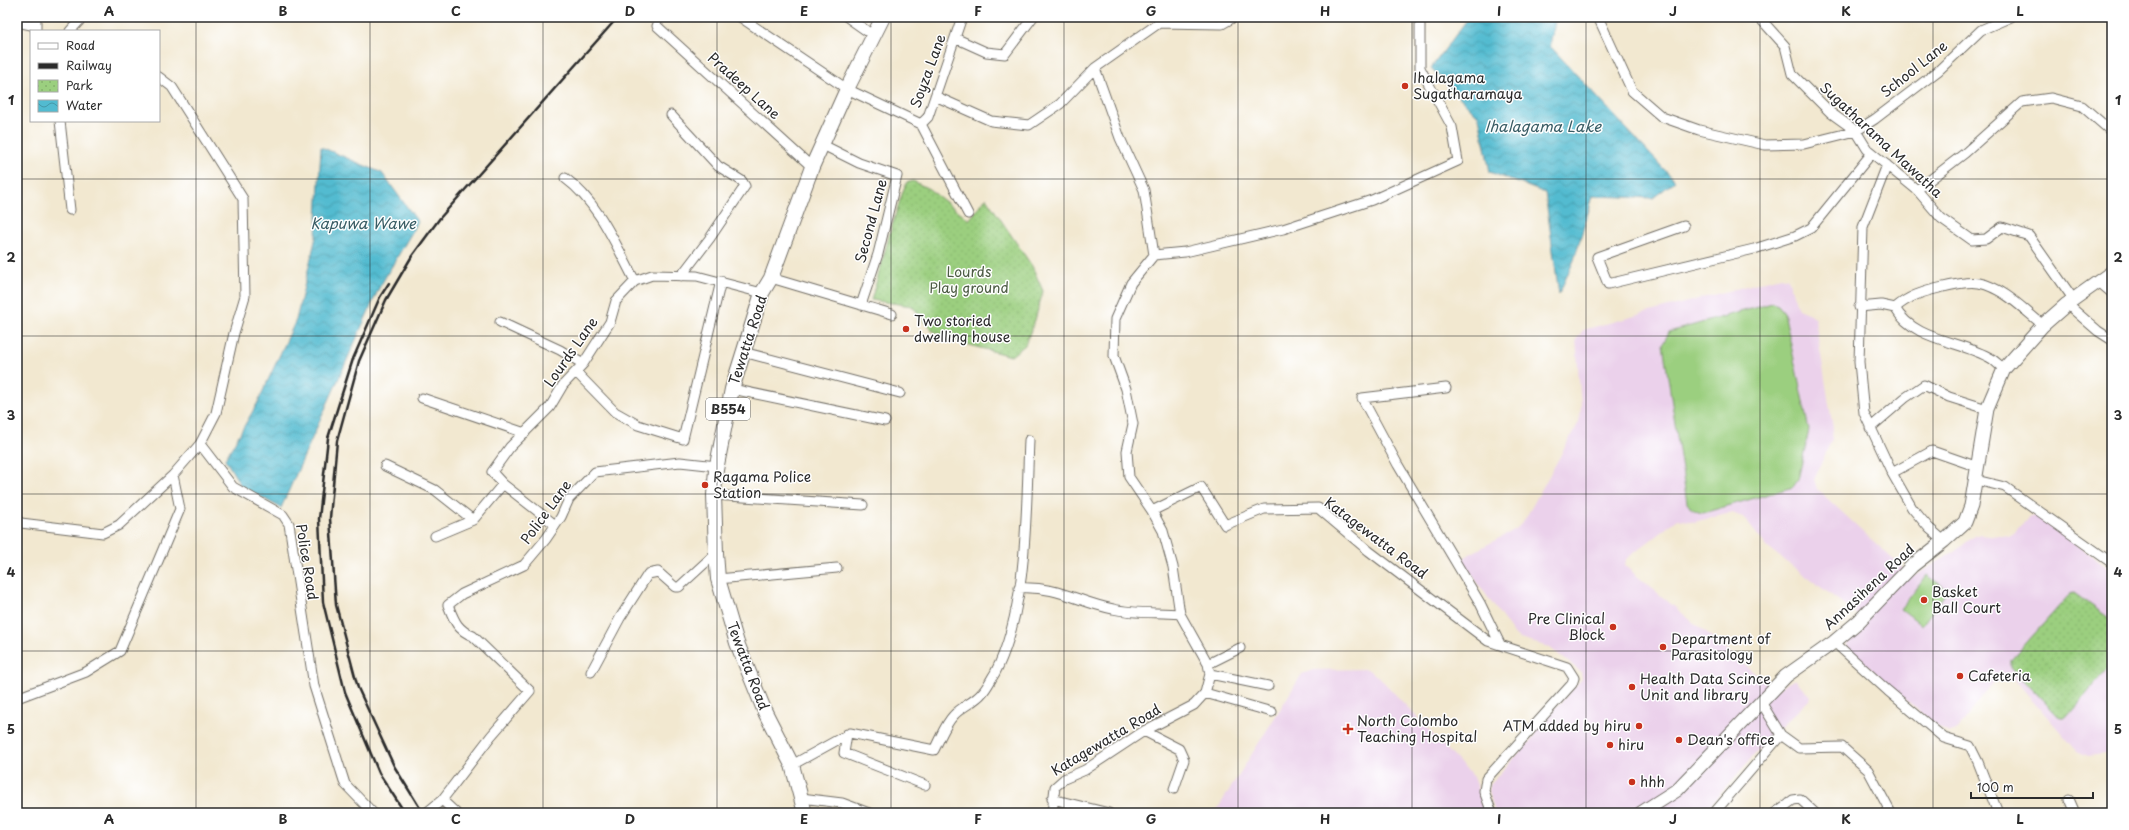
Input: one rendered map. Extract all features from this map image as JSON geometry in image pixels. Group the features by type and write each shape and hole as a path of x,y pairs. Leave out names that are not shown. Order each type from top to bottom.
{"main road":[{"name":"Tewatta Road","path":"805,813 792,765 765,712 737,643 718,579 714,495 732,389 762,293 771,278 812,167 847,89 883,17"}],"street":[{"path":"71,30 83,17"},
{"name":"Soyza Lane","path":"740,17 847,89 921,124 928,117 962,17"},
{"path":"847,17 874,36"},
{"path":"955,38 986,52 1005,54 1033,17"},
{"path":"935,96 991,121 1030,125 1060,104 1095,68 1159,23 1222,24 1234,17"},
{"path":"1272,712 1205,693 1209,669 1180,614 1173,567 1163,531 1152,511 1129,477 1127,451 1133,424 1126,389 1114,356 1115,319 1131,284 1154,255 1185,252 1283,229 1372,200 1458,162 1452,127 1420,68 1420,17"},
{"name":"School Lane","path":"1598,17 1632,91 1662,118 1699,130 1765,145 1804,144 1856,131 1875,119 1938,70 1981,30 2011,17"},
{"name":"Sugatharama Mawatha","path":"1759,17 1785,46 1792,74 1831,113 1856,131 1867,149 1917,190 1941,218 1972,240 1986,239 2002,227 2028,236 2071,302"},
{"path":"17,22 36,25"},
{"name":"Pradeep Lane","path":"656,26 812,167"},
{"path":"1095,68 1120,138 1144,190 1154,255"},
{"path":"17,520 21,523 103,533 119,525 173,475 200,444 216,413 234,333 245,296 243,200 172,87 160,78"},
{"path":"1917,190 1965,152 2022,102 2051,98 2082,106 2112,132"},
{"path":"672,115 718,166 742,181 745,186 710,238 681,276"},
{"path":"60,122 70,210"},
{"path":"921,124 968,214"},
{"name":"Second Lane","path":"823,145 859,163 897,176 878,254 860,305"},
{"path":"1684,226 1597,257 1608,284 1754,249 1795,236 1811,228 1872,153"},
{"path":"1887,165 1863,227 1859,307 1859,362 1864,413 1892,473 1912,508 1929,528 1944,541"},
{"path":"565,178 580,189 606,226 635,281 652,276 696,276 721,281 762,293"},
{"name":"Annasihena Road","path":"1641,813 1677,790 1786,676 1834,642 1859,621 1912,566 1944,541 1965,522 1971,506 1987,409 2004,369 2043,325 2112,272"},
{"path":"771,278 892,314"},
{"name":"Lourds Lane","path":"554,524 503,484 492,472 510,447 550,407 563,385 583,364 610,322 616,301 635,281"},
{"path":"576,372 615,412 638,425 683,438 721,281"},
{"path":"2099,282 2112,293"},
{"path":"1895,308 1905,299 1923,292 1950,285 1979,283 2006,295 2043,325"},
{"path":"2071,302 2098,331 2112,340"},
{"path":"1859,307 1881,304 1895,308 1902,319 1918,330 1992,359 2004,369"},
{"path":"500,322 560,350 583,364"},
{"path":"743,352 900,393"},
{"path":"1870,428 1905,398 1924,385 1949,396 1987,409"},
{"path":"1446,388 1362,398 1398,466 1480,602 1500,644"},
{"path":"732,389 885,421"},
{"path":"422,398 525,433"},
{"path":"792,765 850,733 934,750 952,717 962,706 982,694 996,672 1012,628 1023,560 1029,440"},
{"name":"Police Road","path":"200,444 233,487 283,515 289,524 314,686 345,784 373,813"},
{"path":"1892,473 1932,451 2005,487 2112,562"},
{"name":"Police Lane","path":"442,800 491,736 530,691 473,636 463,632 456,625 448,605 462,594 524,565 546,539 554,524 561,517 569,499 595,472 680,462 718,466"},
{"path":"385,466 435,490 473,520"},
{"path":"17,698 86,672 120,651 180,509 173,475"},
{"path":"436,536 473,520 503,484"},
{"name":"Katagewatta Road","path":"1152,511 1201,487 1225,525 1264,509 1318,508 1369,552 1488,640 1567,667 1574,678 1572,684 1486,779 1484,791 1492,813"},
{"path":"714,495 863,505"},
{"path":"591,672 620,618 648,574 658,572 675,587 679,587 716,553"},
{"path":"718,579 838,568"},
{"path":"1019,588 1038,587 1056,590 1113,609 1180,614"},
{"path":"1834,642 1888,692 1944,738 1970,746 1978,762 1998,813"},
{"path":"1209,669 1240,648"},
{"path":"1209,669 1268,686"},
{"name":"Katagewatta Road","path":"1052,813 1052,799 1055,787 1064,779 1085,770 1144,731 1194,705 1205,693"},
{"path":"1761,702 1782,736 1799,748 1842,747 1868,770 1892,813"},
{"path":"1144,731 1179,749 1184,760 1174,789"},
{"path":"847,734 844,753 925,785"},
{"path":"1714,813 1782,736"},
{"path":"801,798 842,803 869,813"},
{"path":"1052,799 1109,813"},
{"path":"1775,813 1793,800 1800,799 1815,813"},
{"path":"2069,799 2075,813"},
{"path":"426,813 442,800 456,813"}],"shaded area":[{"path":"1780,277 1788,279 1798,309 1810,314 1815,319 1833,428 1832,439 1814,479 1817,489 1910,575 1914,576 1953,553 1973,537 1980,534 2009,537 2014,534 2028,518 2036,515 2112,571 2112,620 2074,593 2066,718 2112,664 2112,753 2088,756 2077,751 2015,680 2009,678 1995,681 1956,731 1949,733 1937,727 1848,649 1847,644 1865,623 1865,620 1768,548 1743,517 1731,513 1694,522 1678,519 1626,559 1625,566 1775,690 1795,679 1810,696 1809,700 1771,736 1703,813 1495,813 1489,792 1490,784 1533,738 1538,727 1582,679 1581,672 1549,647 1520,639 1513,633 1463,562 1464,558 1516,529 1524,521 1579,422 1581,406 1576,340 1583,330","holes":["1669,332 1809,430 1798,479 1793,487 1687,503 1663,344"]},
{"name":"North Colombo Teaching Hospital","path":"1367,669 1380,678 1473,777 1486,813 1215,813 1302,674 1313,670"}],"green space":[{"name":"Lourds Play ground","path":"913,181 929,189 969,220 986,198 1032,266 1043,291 1035,320 1025,345 1011,356 965,344 933,331 912,306 871,300 901,197 906,183"},
{"path":"1772,303 1778,305 1784,312 1809,430 1798,480 1793,487 1703,513 1698,512 1692,509 1687,503 1663,344 1669,332"},
{"name":"Basket Ball Court","path":"1927,575 1948,590 1922,625 1901,609"},
{"path":"2074,593 2112,620 2112,664 2066,718 2060,718 2011,667 2011,660 2070,594"}],"water":[{"name":"Ihalagama Lake","path":"1469,17 1556,17 1550,46 1675,181 1653,198 1593,196 1574,260 1559,294 1545,193 1490,172 1479,117 1431,68"},
{"name":"Kapuwa Wawe","path":"321,147 382,173 418,222 379,288 281,508 241,486 225,459 257,404 296,320 316,237"}],"railway":[{"path":"423,813 394,766 358,688 336,605 330,518 337,441 359,361 386,300 412,256 440,218 618,17"},
{"path":"389,283 380,297 353,359 328,438 319,519 323,602 345,692 379,773 405,813"}],"place":[{"name":"Ihalagama Sugatharamaya","path":"1405,86"},
{"name":"Two storied dwelling house","path":"906,329"},
{"name":"Ragama Police Station","path":"705,485"},
{"name":"Basket Ball Court","path":"1924,600"},
{"name":"Pre Clinical Block","path":"1613,627"},
{"name":"Department of Parasitology","path":"1663,647"},
{"name":"Cafeteria","path":"1960,676"},
{"name":"Health Data Scince Unit and library","path":"1632,687"},
{"name":"ATM added by hiru","path":"1639,726"},
{"name":"North Colombo Teaching Hospital","path":"1348,729"},
{"name":"Dean's office","path":"1679,740"},
{"name":"hiru","path":"1610,745"},
{"name":"hhh","path":"1632,782"}]}
